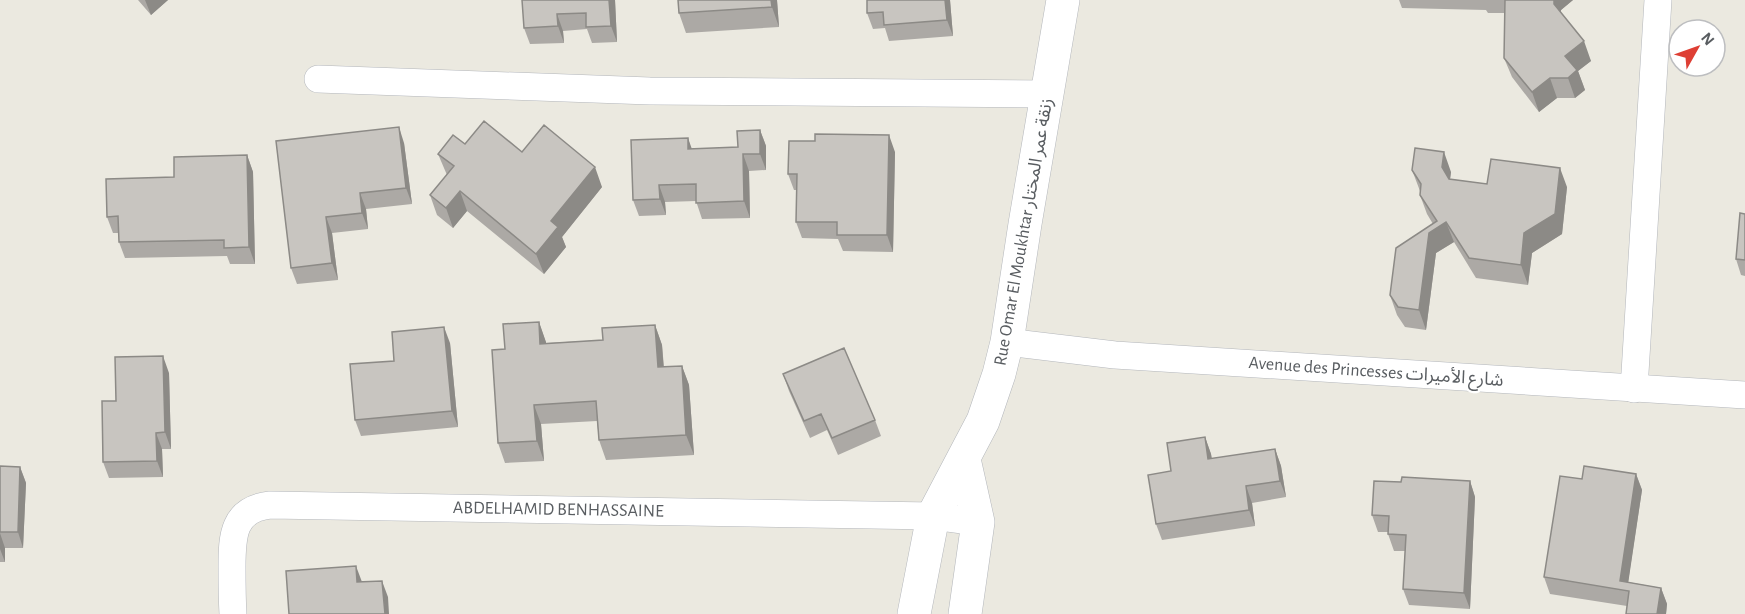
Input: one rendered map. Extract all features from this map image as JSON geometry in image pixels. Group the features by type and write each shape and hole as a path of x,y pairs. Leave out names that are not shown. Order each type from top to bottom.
{"street":[{"name":"Rue Omar El Moukhtar زنقة عمر المختار","path":"914,614 933,516 983,421 1007,342 1024,224 1063,0"},
{"path":"1634,388 1658,0"},
{"path":"318,79 650,91 1047,94"},
{"name":"Avenue des Princesses شارع الأميرات","path":"1007,342 1115,355 1745,395"},
{"path":"964,459 978,522 965,614"},
{"name":"ABDELHAMID BENHASSAINE","path":"232,614 233,534 239,520 259,506 933,516 978,522"}],"building":[{"path":"522,0 609,0 611,26 586,27 586,13 557,14 558,26 524,28"},
{"path":"678,0 771,0 772,7 679,13"},
{"path":"867,0 945,0 947,20 884,25 883,12 867,13"},
{"path":"1505,0 1554,0 1554,4 1584,41 1565,56 1577,70 1568,78 1550,78 1532,92 1504,58"},
{"path":"484,121 522,152 544,125 595,167 551,221 558,227 536,254 460,191 446,208 430,195 454,166 438,154 453,135 465,144"},
{"path":"399,127 406,188 360,193 362,213 326,217 332,263 291,268 276,141"},
{"path":"760,130 760,154 743,154 744,201 696,203 696,184 659,185 660,199 633,200 631,140 688,138 688,149 738,147 737,131"},
{"path":"815,134 889,135 887,235 837,235 837,222 796,222 797,174 788,174 789,141 815,141"},
{"path":"1415,148 1444,152 1442,167 1449,179 1487,184 1491,159 1560,168 1555,214 1524,233 1521,265 1469,258 1446,222 1429,233 1419,310 1398,307 1390,295 1396,248 1437,221 1420,195 1421,184 1412,170"},
{"path":"247,155 249,247 224,248 224,240 119,242 118,216 107,217 106,179 174,177 174,157"},
{"path":"1740,213 1745,214 1745,260 1736,259"},
{"path":"539,322 540,344 603,340 602,328 655,325 658,367 682,366 686,435 599,440 596,401 534,405 537,441 498,443 492,350 505,349 503,324"},
{"path":"444,327 452,411 355,420 350,364 394,361 392,332"},
{"path":"844,348 875,420 832,438 821,414 804,421 783,374"},
{"path":"163,356 165,432 156,433 157,461 103,462 102,401 116,401 115,357"},
{"path":"1205,437 1208,459 1275,449 1280,481 1246,486 1249,510 1156,524 1148,475 1171,471 1167,443"},
{"path":"0,466 20,467 18,532 0,532"},
{"path":"1584,466 1636,474 1620,581 1661,588 1657,614 1626,614 1629,591 1544,577 1560,476 1582,479"},
{"path":"1402,477 1470,481 1464,593 1403,589 1406,535 1388,534 1389,516 1372,515 1374,481 1401,482"},
{"path":"356,566 357,582 382,581 385,614 289,614 286,571"}]}
